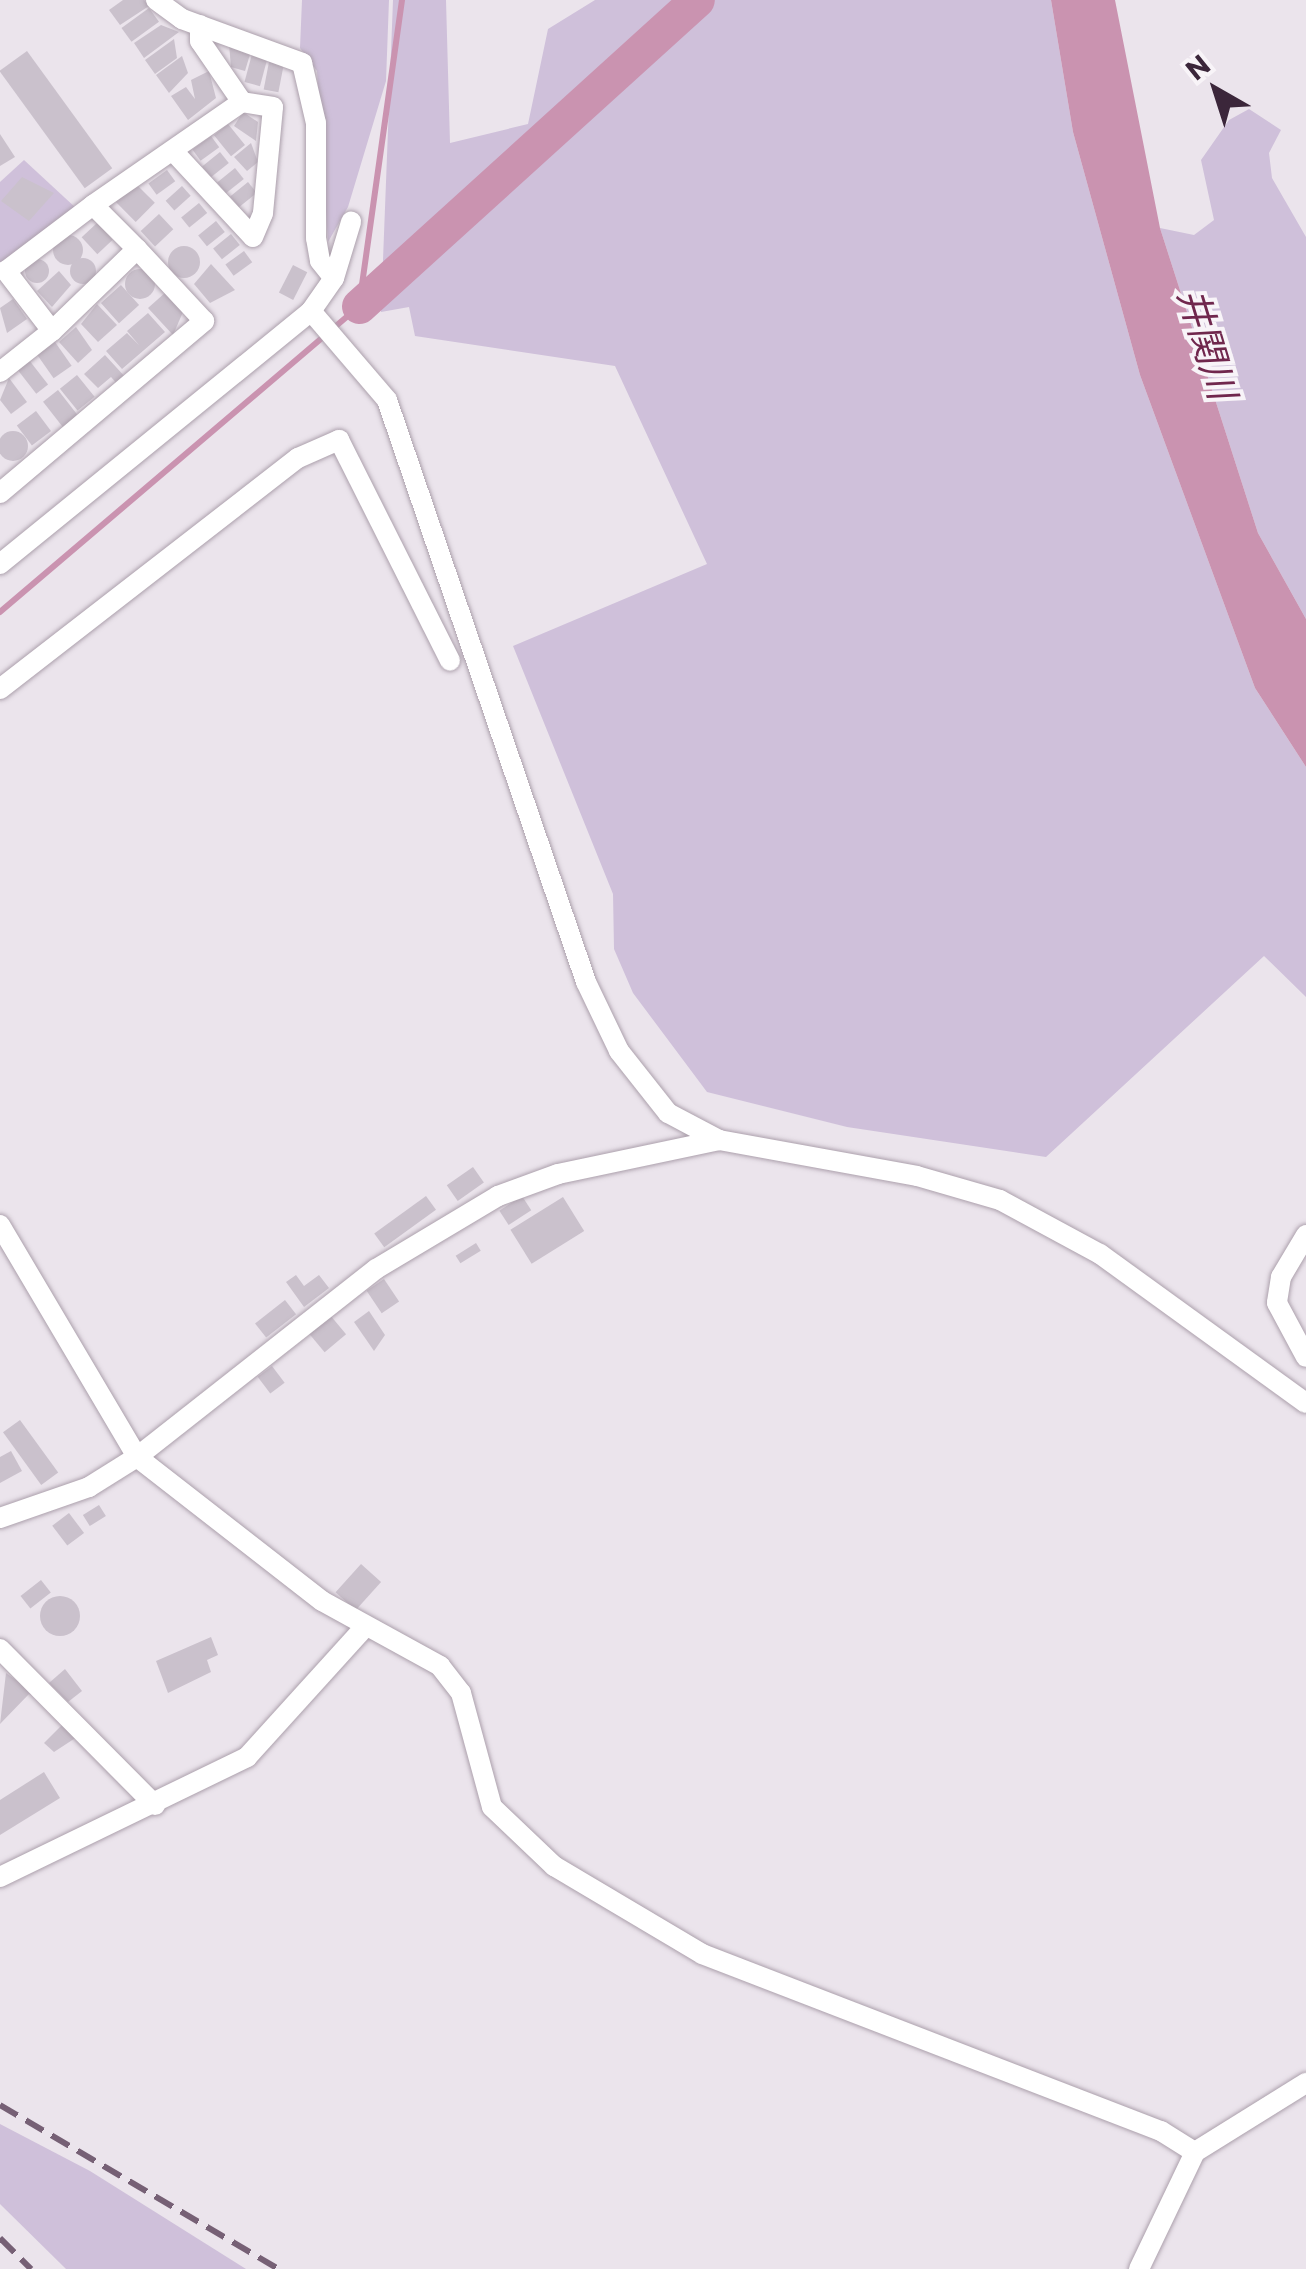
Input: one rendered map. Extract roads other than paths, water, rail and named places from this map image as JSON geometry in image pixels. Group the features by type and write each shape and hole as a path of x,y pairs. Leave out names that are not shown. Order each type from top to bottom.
{"street":[{"path":"156,0 200,25 302,63 312,79 316,238 320,261 334,278"},
{"path":"200,25 200,41 242,102"},
{"path":"52,331 6,271 93,205 242,102 273,107 263,212 253,236 173,150"},
{"path":"0,493 204,320 93,205"},
{"path":"0,564 312,314 334,278 350,222"},
{"path":"0,372 52,331 136,249"},
{"path":"312,314 387,400 610,1034 668,1113 719,1140 917,1176 1000,1200 1100,1254 1306,1403"},
{"path":"0,689 298,458 339,440 450,662"},
{"path":"0,1518 89,1487 137,1457 376,1269 498,1196 558,1174 719,1140"},
{"path":"0,1224 137,1457 365,1627 450,1677 492,1807 594,1896 702,1954 1161,2131 1195,2152"},
{"path":"1306,1234 1280,1277 1277,1303 1306,1358"},
{"path":"0,1877 247,1757 365,1627"},
{"path":"0,1649 155,1805"},
{"path":"1139,2269 1195,2152 1306,2083"}],"waterway":[{"path":"0,612 359,306 402,0"},
{"path":"359,306 697,0"}],"railway":[{"path":"0,2105 278,2269"},
{"path":"0,2238 31,2269"}],"water label":[{"name":"井関川","path":"1209,343"}]}
